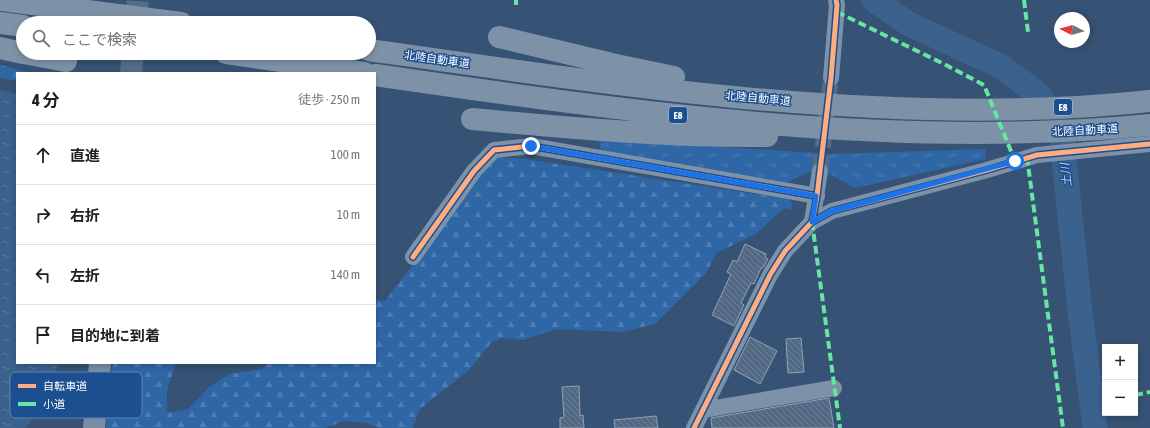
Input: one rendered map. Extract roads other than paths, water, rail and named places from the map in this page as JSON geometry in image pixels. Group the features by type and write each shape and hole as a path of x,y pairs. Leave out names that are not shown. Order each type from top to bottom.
{"highway":[{"path":"2,0 127,16"},
{"path":"0,23 16,25"},
{"path":"499,37 669,77 776,93 917,108"},
{"path":"0,48 16,51"},
{"name":"北陸自動車道","path":"376,51 518,71 681,91 779,100 917,108 976,109 1055,108 1150,101"},
{"path":"61,60 66,61"},
{"path":"274,60 357,72"},
{"name":"北陸自動車道","path":"376,75 600,106 694,117 815,128 983,133 1055,132 1150,125"},
{"path":"472,119 614,132 702,136 794,136 920,132"}],"street":[{"path":"831,78 837,2"},
{"path":"694,428 770,275 785,251 812,222 832,211 987,170 1037,155 1150,144"},
{"path":"413,257 474,171 494,150 531,146 816,196"},
{"path":"812,222 820,171"},
{"path":"703,410 834,388"},
{"path":"94,428 95,418"}],"water":[{"path":"0,90 16,94 16,364 58,364 55,372 10,372 10,418 34,418 25,428 0,428"}],"waterway":[{"name":"土川","path":"874,0 909,24 1002,67 1038,94 1061,129 1079,303 1095,428"}],"tunnel":[{"path":"137,16 138,0"},
{"path":"131,72 132,60"},
{"path":"820,171 831,78"}]}
